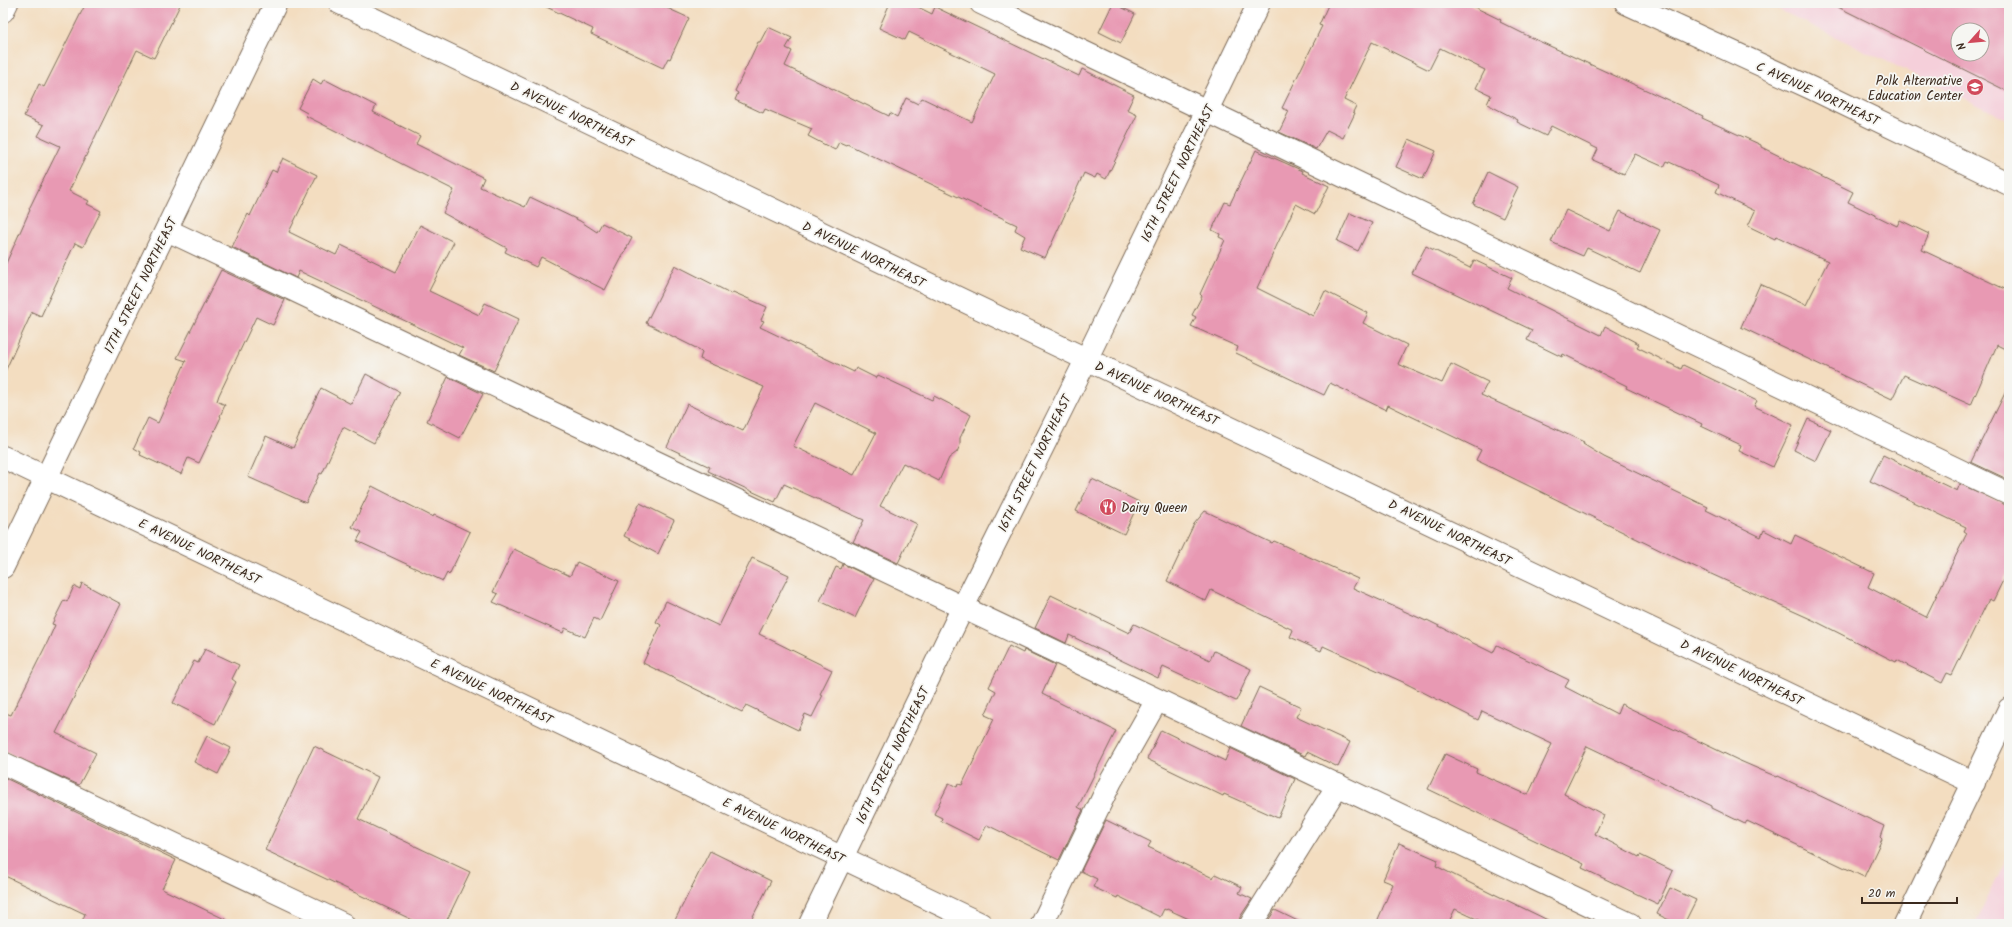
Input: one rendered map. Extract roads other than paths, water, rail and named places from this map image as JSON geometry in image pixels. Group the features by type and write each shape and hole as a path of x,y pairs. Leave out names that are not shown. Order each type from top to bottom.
{"street":[{"path":"3,11 7,3"},
{"name":"17TH STREET NORTHEAST","path":"3,567 276,3"},
{"name":"D AVENUE NORTHEAST","path":"340,3 1974,783"},
{"path":"981,3 1208,110 2009,494"},
{"name":"16TH STREET NORTHEAST","path":"810,924 963,607 1086,360 1259,3"},
{"name":"C AVENUE NORTHEAST","path":"1626,3 1811,88 2009,184"},
{"path":"167,230 1630,924"},
{"name":"E AVENUE NORTHEAST","path":"3,457 981,924"},
{"path":"1042,924 1111,781 1157,700"},
{"path":"1905,924 2009,709"},
{"path":"3,764 343,924"},
{"path":"1252,924 1338,785"}],"place":[{"name":"Polk Alternative Education Center","path":"1975,87"},
{"name":"Dairy Queen","path":"1108,507"}]}
